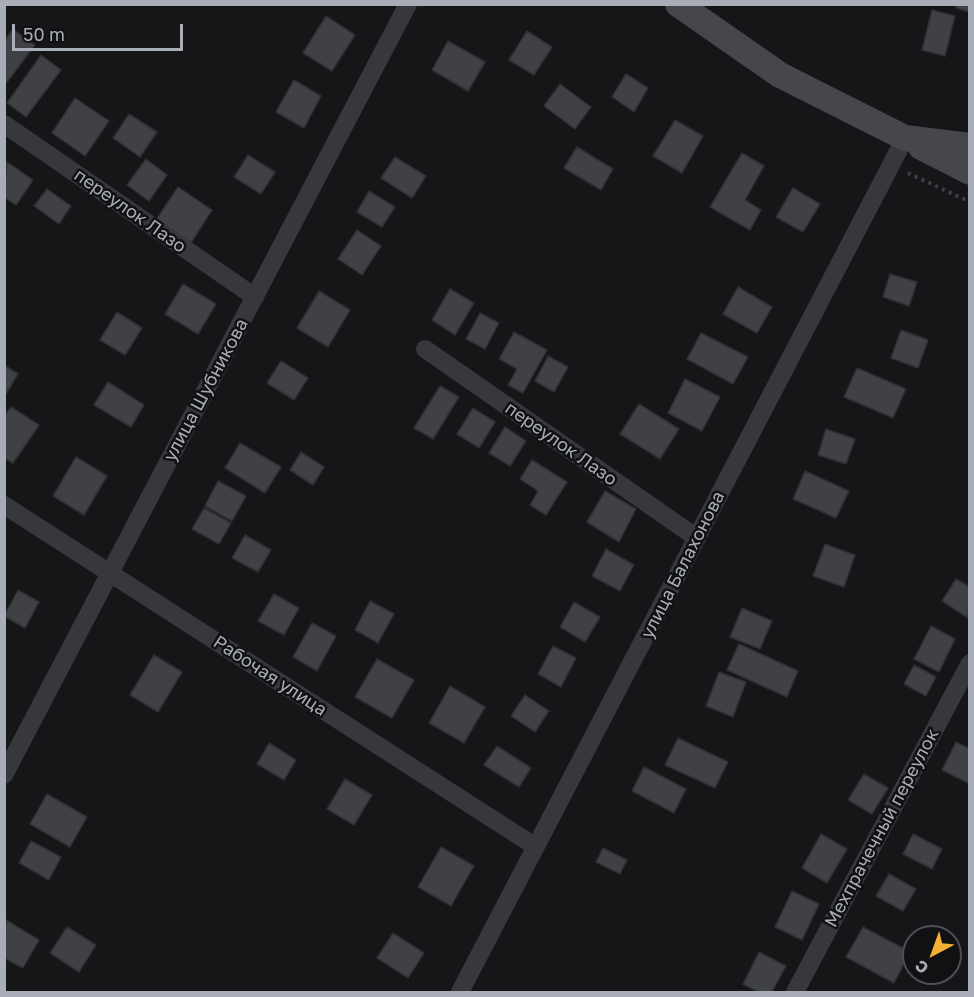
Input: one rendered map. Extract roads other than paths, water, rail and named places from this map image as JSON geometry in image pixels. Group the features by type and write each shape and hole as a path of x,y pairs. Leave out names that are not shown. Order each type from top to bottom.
{"main road":[{"path":"678,4 780,75 969,172"},
{"path":"905,138 969,146"}],"street":[{"name":"улица Шубникова","path":"4,775 408,4"},
{"name":"переулок Лазо","path":"4,124 255,297"},
{"name":"улица Балахонова","path":"460,993 905,138"},
{"name":"переулок Лазо","path":"424,349 697,538"},
{"name":"Рабочая улица","path":"4,505 536,847"},
{"name":"Мехпрачечный переулок","path":"795,993 969,663"}]}
